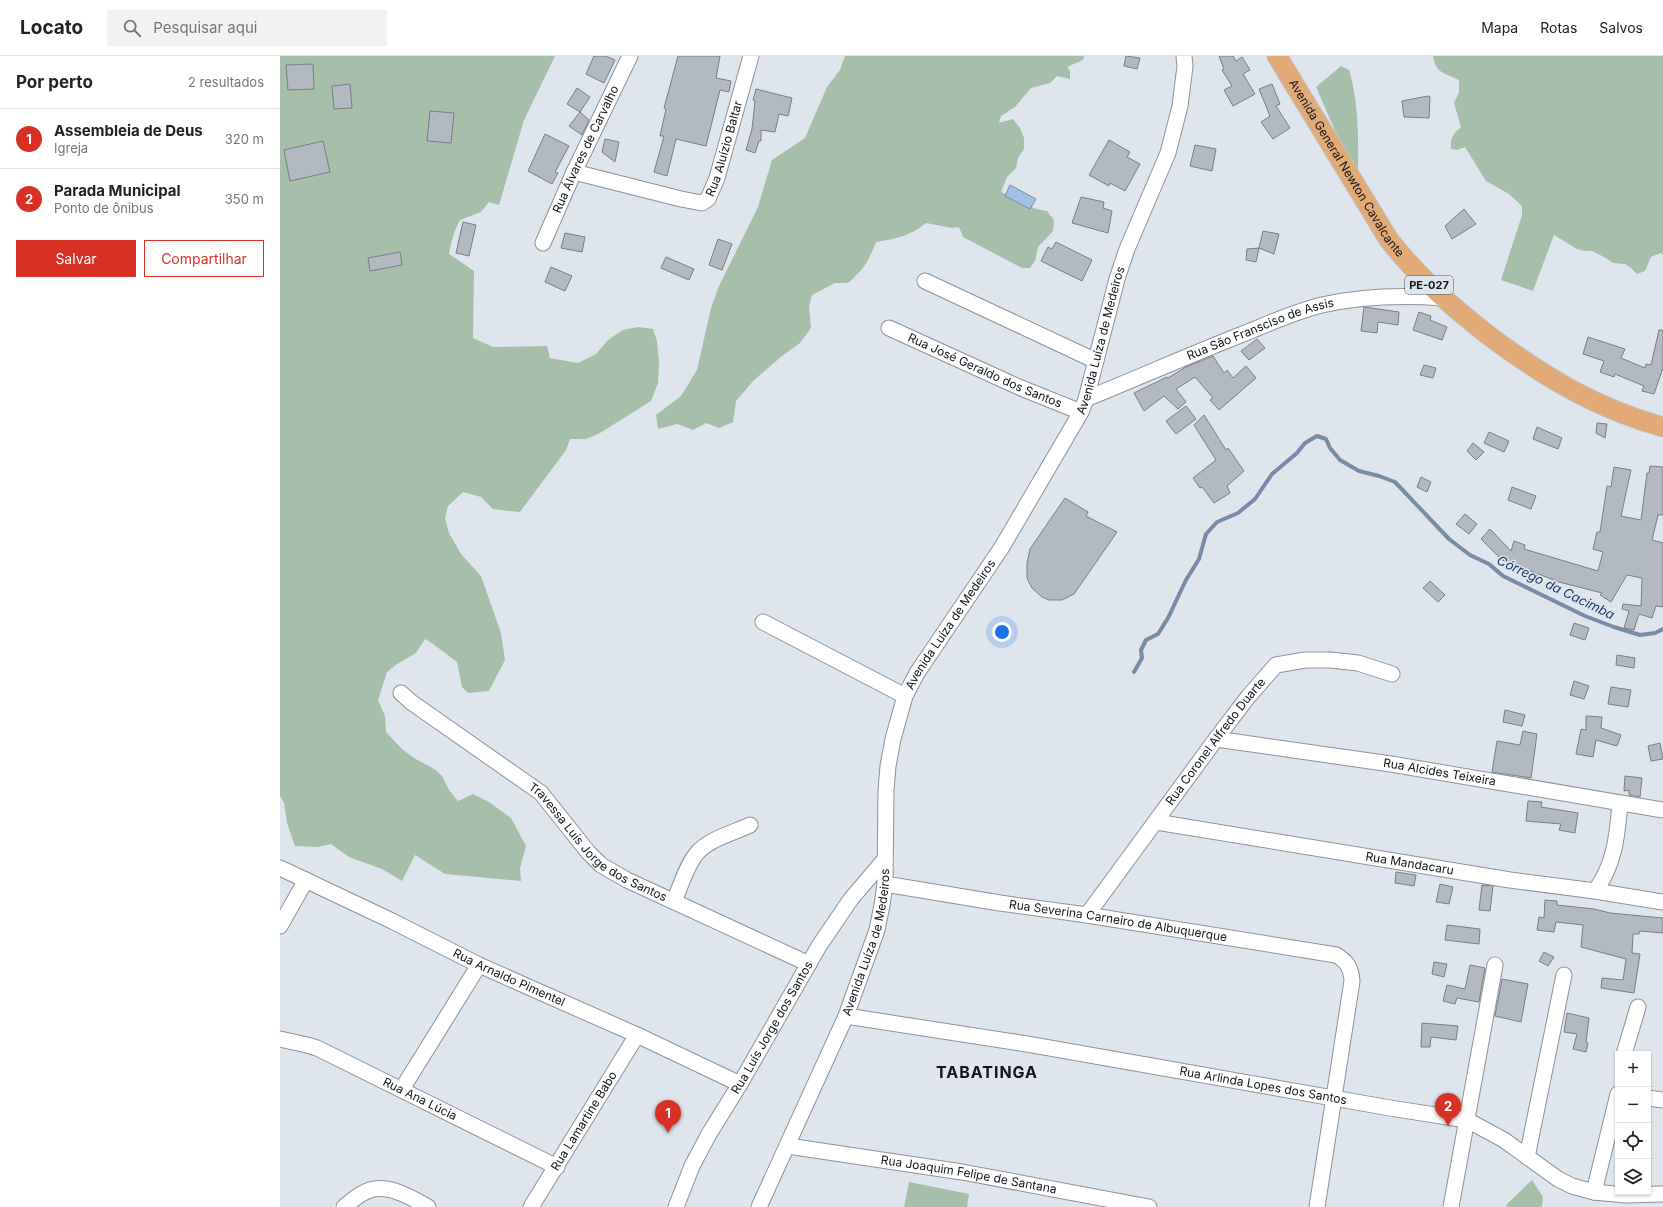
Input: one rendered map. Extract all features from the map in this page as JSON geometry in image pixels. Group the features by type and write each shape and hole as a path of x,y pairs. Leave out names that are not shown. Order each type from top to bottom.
{"main road":[{"name":"Avenida General Newton Cavalcante","path":"1277,56 1389,240 1410,267 1443,298 1506,348 1547,376 1582,397 1615,411 1663,427"}],"street":[{"name":"Rua Álvares de Carvalho","path":"543,243 574,172 630,56"},
{"name":"Rua Aluízio Baltar","path":"574,172 702,203 708,199 717,178 751,56"},
{"name":"Avenida Luíza de Medeiros","path":"759,1207 846,1016 877,930 885,884 886,790 888,766 892,739 905,696 916,672 1006,540 1083,406 1126,249 1168,153 1180,106 1184,56"},
{"path":"925,281 1096,361"},
{"name":"Rua São Fransciso de Assis","path":"1083,406 1185,357 1321,305 1361,299 1388,297 1408,296 1443,298"},
{"name":"Rua José Geraldo dos Santos","path":"890,328 1021,388 1083,406"},
{"path":"763,622 887,688 905,696"},
{"name":"Rua Coronel Alfredo Duarte","path":"1087,915 1248,697 1276,665 1305,660 1330,660 1358,663 1392,674"},
{"name":"Travessa Luís Jorge dos Santos","path":"401,694 541,793 572,829 588,852 601,865 674,902 810,964"},
{"name":"Rua Alcides Teixeira","path":"1216,740 1391,764 1620,804 1663,810"},
{"path":"1595,891 1604,879 1610,864 1614,848 1620,804"},
{"name":"Rua Mandacaru","path":"1156,822 1510,880 1595,891 1663,902"},
{"path":"674,902 692,860 697,853 709,844 750,825"},
{"name":"Rua Luís Jorge dos Santos","path":"676,1207 692,1166 838,916 885,859"},
{"name":"Rua Arnaldo Pimentel","path":"280,868 479,965 637,1035 740,1084"},
{"path":"280,926 306,880"},
{"name":"Rua Severina Carneiro de Albuquerque","path":"885,884 1000,904 1087,915 1336,954 1348,964 1352,980 1333,1097"},
{"path":"402,1089 479,965"},
{"path":"1450,1207 1495,965"},
{"path":"1528,1158 1564,975"},
{"path":"1625,1051 1638,1007"},
{"name":"Rua Arlinda Lopes dos Santos","path":"846,1016 1027,1044 1390,1108 1467,1120 1504,1140 1558,1179 1572,1186 1594,1192 1625,1195 1663,1194"},
{"name":"Rua Lamartine Babo","path":"531,1207 637,1035"},
{"name":"Rua Ana Lúcia","path":"280,1039 308,1044 402,1089 444,1112 557,1167"},
{"path":"1317,1207 1333,1097"},
{"path":"1651,1098 1663,1100"},
{"path":"1594,1192 1615,1106"},
{"name":"Rua Joaquim Felipe de Santana","path":"788,1146 962,1172 1149,1207"},
{"path":"344,1207 369,1190 381,1188 405,1195 428,1207"}],"green space":[{"path":"280,56 555,56 524,120 499,205 489,202 481,212 460,220 453,237 449,254 474,271 473,338 493,347 547,346 550,358 578,363 596,354 608,340 623,330 638,327 653,329 657,341 659,363 658,383 651,401 600,433 586,439 570,439 566,450 520,512 493,509 481,497 463,492 448,506 445,518 449,533 461,554 481,576 501,633 505,660 489,691 468,693 462,687 457,662 425,639 416,653 397,664 387,672 378,700 385,716 386,732 402,749 414,758 436,770 442,776 449,790 458,801 473,794 489,802 511,818 526,846 520,868 521,881 445,874 415,855 402,881 382,869 349,857 331,844 318,847 295,846 287,823 284,803 280,796"},
{"path":"845,56 1084,56 1083,60 1067,67 1070,71 1070,79 1057,76 1050,83 1031,88 1015,107 1001,116 999,123 1013,119 1020,128 1024,138 1024,149 1018,158 1016,168 1007,177 1001,192 1036,209 1047,211 1054,220 1053,231 1038,247 1035,261 1030,268 1022,268 963,237 959,227 952,228 926,223 914,231 902,236 876,242 865,265 848,283 835,283 812,295 809,306 811,328 800,343 754,380 736,401 733,422 719,428 706,423 693,430 677,424 658,429 656,415 681,396 697,370 711,308 719,286 758,207 772,160 805,138 827,87 840,70"},
{"path":"1433,56 1663,56 1663,255 1660,253 1651,257 1645,271 1637,274 1625,264 1613,263 1592,251 1577,249 1554,235 1533,291 1501,280 1522,215 1522,206 1509,194 1486,181 1465,147 1457,150 1451,149 1453,136 1461,127 1454,103 1459,92 1459,80 1439,70 1434,62"},
{"path":"1341,66 1349,70 1353,84 1358,126 1358,183 1316,87"},
{"path":"1532,1180 1543,1197 1542,1207 1507,1207 1506,1205"},
{"path":"909,1182 969,1194 967,1207 904,1207"}],"water":[{"path":"1010,185 1036,199 1030,209 1005,196"}],"building":[{"path":"594,56 606,56 615,60 604,83 586,74"},
{"path":"678,56 720,56 716,78 731,81 729,92 720,90 706,146 676,139 667,176 654,172 664,136 660,136 666,109 664,108"},
{"path":"1126,56 1140,58 1137,69 1124,66"},
{"path":"1219,56 1233,56 1236,61 1242,57 1250,70 1243,74 1255,94 1233,106 1224,90 1232,86 1222,70 1224,69"},
{"path":"313,64 314,89 288,90 286,65"},
{"path":"350,84 352,108 334,109 332,86"},
{"path":"1272,84 1280,104 1276,106 1290,128 1273,139 1261,122 1270,116 1259,89"},
{"path":"577,88 590,97 580,112 567,104"},
{"path":"756,89 792,98 788,116 779,114 775,132 761,130 761,141 759,141 755,153 746,150 752,129 755,101 753,100"},
{"path":"1428,96 1430,97 1429,118 1404,117 1402,101"},
{"path":"430,111 454,113 451,143 427,141"},
{"path":"580,112 589,120 582,135 569,126"},
{"path":"545,134 569,146 555,172 558,173 552,184 528,171"},
{"path":"605,139 619,142 615,162 602,152"},
{"path":"1109,140 1130,152 1127,157 1140,164 1125,191 1110,183 1109,186 1089,175"},
{"path":"323,141 330,172 290,181 284,150"},
{"path":"1195,145 1216,149 1212,171 1190,166"},
{"path":"1081,197 1104,202 1103,208 1112,211 1108,233 1072,223"},
{"path":"1464,209 1476,224 1452,239 1445,226"},
{"path":"463,222 476,225 469,256 456,253"},
{"path":"1263,231 1279,234 1274,254 1259,248"},
{"path":"565,233 585,237 582,252 561,248"},
{"path":"718,239 732,244 722,270 709,265"},
{"path":"1056,242 1092,260 1082,281 1041,261 1048,247 1052,249"},
{"path":"1259,248 1256,262 1246,260 1247,249"},
{"path":"400,252 402,265 370,271 368,258"},
{"path":"666,257 694,269 689,280 661,268"},
{"path":"551,267 572,276 565,291 545,282"},
{"path":"1364,307 1399,312 1398,325 1378,322 1377,333 1361,331"},
{"path":"1419,312 1431,316 1430,320 1447,327 1442,340 1413,330"},
{"path":"1659,330 1663,330 1663,368 1654,394 1642,391 1644,386 1615,374 1614,377 1600,372 1604,361 1583,354 1588,337 1625,349 1621,358 1645,368 1646,364 1651,365"},
{"path":"1257,339 1265,348 1249,360 1241,351"},
{"path":"1213,356 1224,373 1227,370 1233,378 1246,366 1256,378 1219,410 1210,400 1213,398 1195,377 1176,389 1186,402 1178,409 1164,396 1144,411 1134,393 1167,377 1168,378 1186,367"},
{"path":"1424,365 1436,368 1433,378 1420,375"},
{"path":"1186,406 1196,419 1176,434 1166,421"},
{"path":"1204,415 1226,450 1228,448 1244,471 1227,486 1230,493 1214,503 1193,478 1216,460 1194,425"},
{"path":"1597,423 1607,424 1605,438 1596,433"},
{"path":"1537,427 1562,438 1558,449 1533,439"},
{"path":"1489,432 1509,441 1504,452 1484,443"},
{"path":"1473,443 1484,452 1476,460 1467,451"},
{"path":"1650,466 1663,467 1663,515 1658,515 1652,540 1663,543 1663,607 1656,606 1652,618 1639,614 1634,630 1624,628 1629,611 1622,609 1623,604 1641,606 1642,578 1627,575 1611,602 1600,595 1602,593 1559,582 1502,560 1481,539 1490,529 1511,551 1514,541 1525,545 1524,549 1598,571 1603,552 1593,549 1597,532 1600,532 1607,486 1611,487 1614,467 1631,470 1621,516 1641,520 1647,473 1649,473"},
{"path":"1421,477 1431,482 1427,492 1417,487"},
{"path":"1512,487 1536,496 1531,509 1508,500"},
{"path":"1065,498 1088,512 1086,516 1117,532 1074,594 1062,600 1049,600 1042,597 1032,588 1027,578 1027,563 1030,549"},
{"path":"1465,514 1477,524 1469,534 1456,524"},
{"path":"1430,581 1445,595 1438,602 1423,588"},
{"path":"1574,623 1589,628 1585,640 1570,635"},
{"path":"1617,655 1635,658 1634,668 1616,665"},
{"path":"1574,681 1589,686 1584,699 1570,695"},
{"path":"1611,687 1631,690 1628,707 1608,704"},
{"path":"1505,710 1525,715 1522,726 1503,722"},
{"path":"1586,716 1602,717 1601,728 1621,735 1617,746 1596,740 1593,757 1576,754 1581,729 1586,730"},
{"path":"1523,731 1537,734 1531,778 1492,772 1497,741 1520,745"},
{"path":"1660,743 1663,759 1651,761 1648,746"},
{"path":"1625,776 1642,778 1640,797 1629,795 1629,790 1624,791"},
{"path":"1528,801 1542,802 1541,807 1578,813 1575,833 1559,830 1561,824 1526,821"},
{"path":"1396,872 1416,875 1414,886 1395,883"},
{"path":"1440,884 1453,887 1449,904 1436,902"},
{"path":"1482,885 1493,886 1490,911 1479,910"},
{"path":"1545,900 1557,901 1557,905 1594,909 1610,913 1663,918 1663,933 1640,931 1639,934 1633,934 1632,953 1640,954 1634,993 1601,988 1602,978 1623,980 1626,959 1581,947 1583,925 1556,922 1554,932 1537,930 1539,917 1544,918"},
{"path":"1447,925 1480,929 1479,944 1445,940"},
{"path":"1544,952 1554,957 1548,966 1539,961"},
{"path":"1434,962 1447,964 1444,977 1432,974"},
{"path":"1470,965 1485,968 1479,1002 1457,998 1455,1004 1443,1001 1447,985 1465,989"},
{"path":"1502,979 1528,984 1521,1022 1495,1016"},
{"path":"1567,1013 1589,1018 1586,1042 1588,1043 1586,1052 1573,1049 1577,1034 1564,1032"},
{"path":"1422,1023 1458,1026 1456,1040 1431,1037 1430,1047 1421,1047"}],"waterway":[{"name":"Córrego da Cacimba","path":"1134,672 1142,658 1141,650 1146,640 1158,634 1168,618 1186,580 1199,559 1206,534 1217,522 1238,513 1255,499 1272,474 1297,453 1305,443 1317,436 1326,439 1330,448 1340,460 1359,471 1395,482 1449,539 1470,555 1489,564 1503,576 1585,616 1614,627 1640,635 1655,633 1663,629"}],"place":[{"name":"Parada Municipal","path":"1448,1126"},
{"name":"Assembleia de Deus","path":"668,1133"}],"district":[{"name":"TABATINGA","path":"987,1072"}]}
